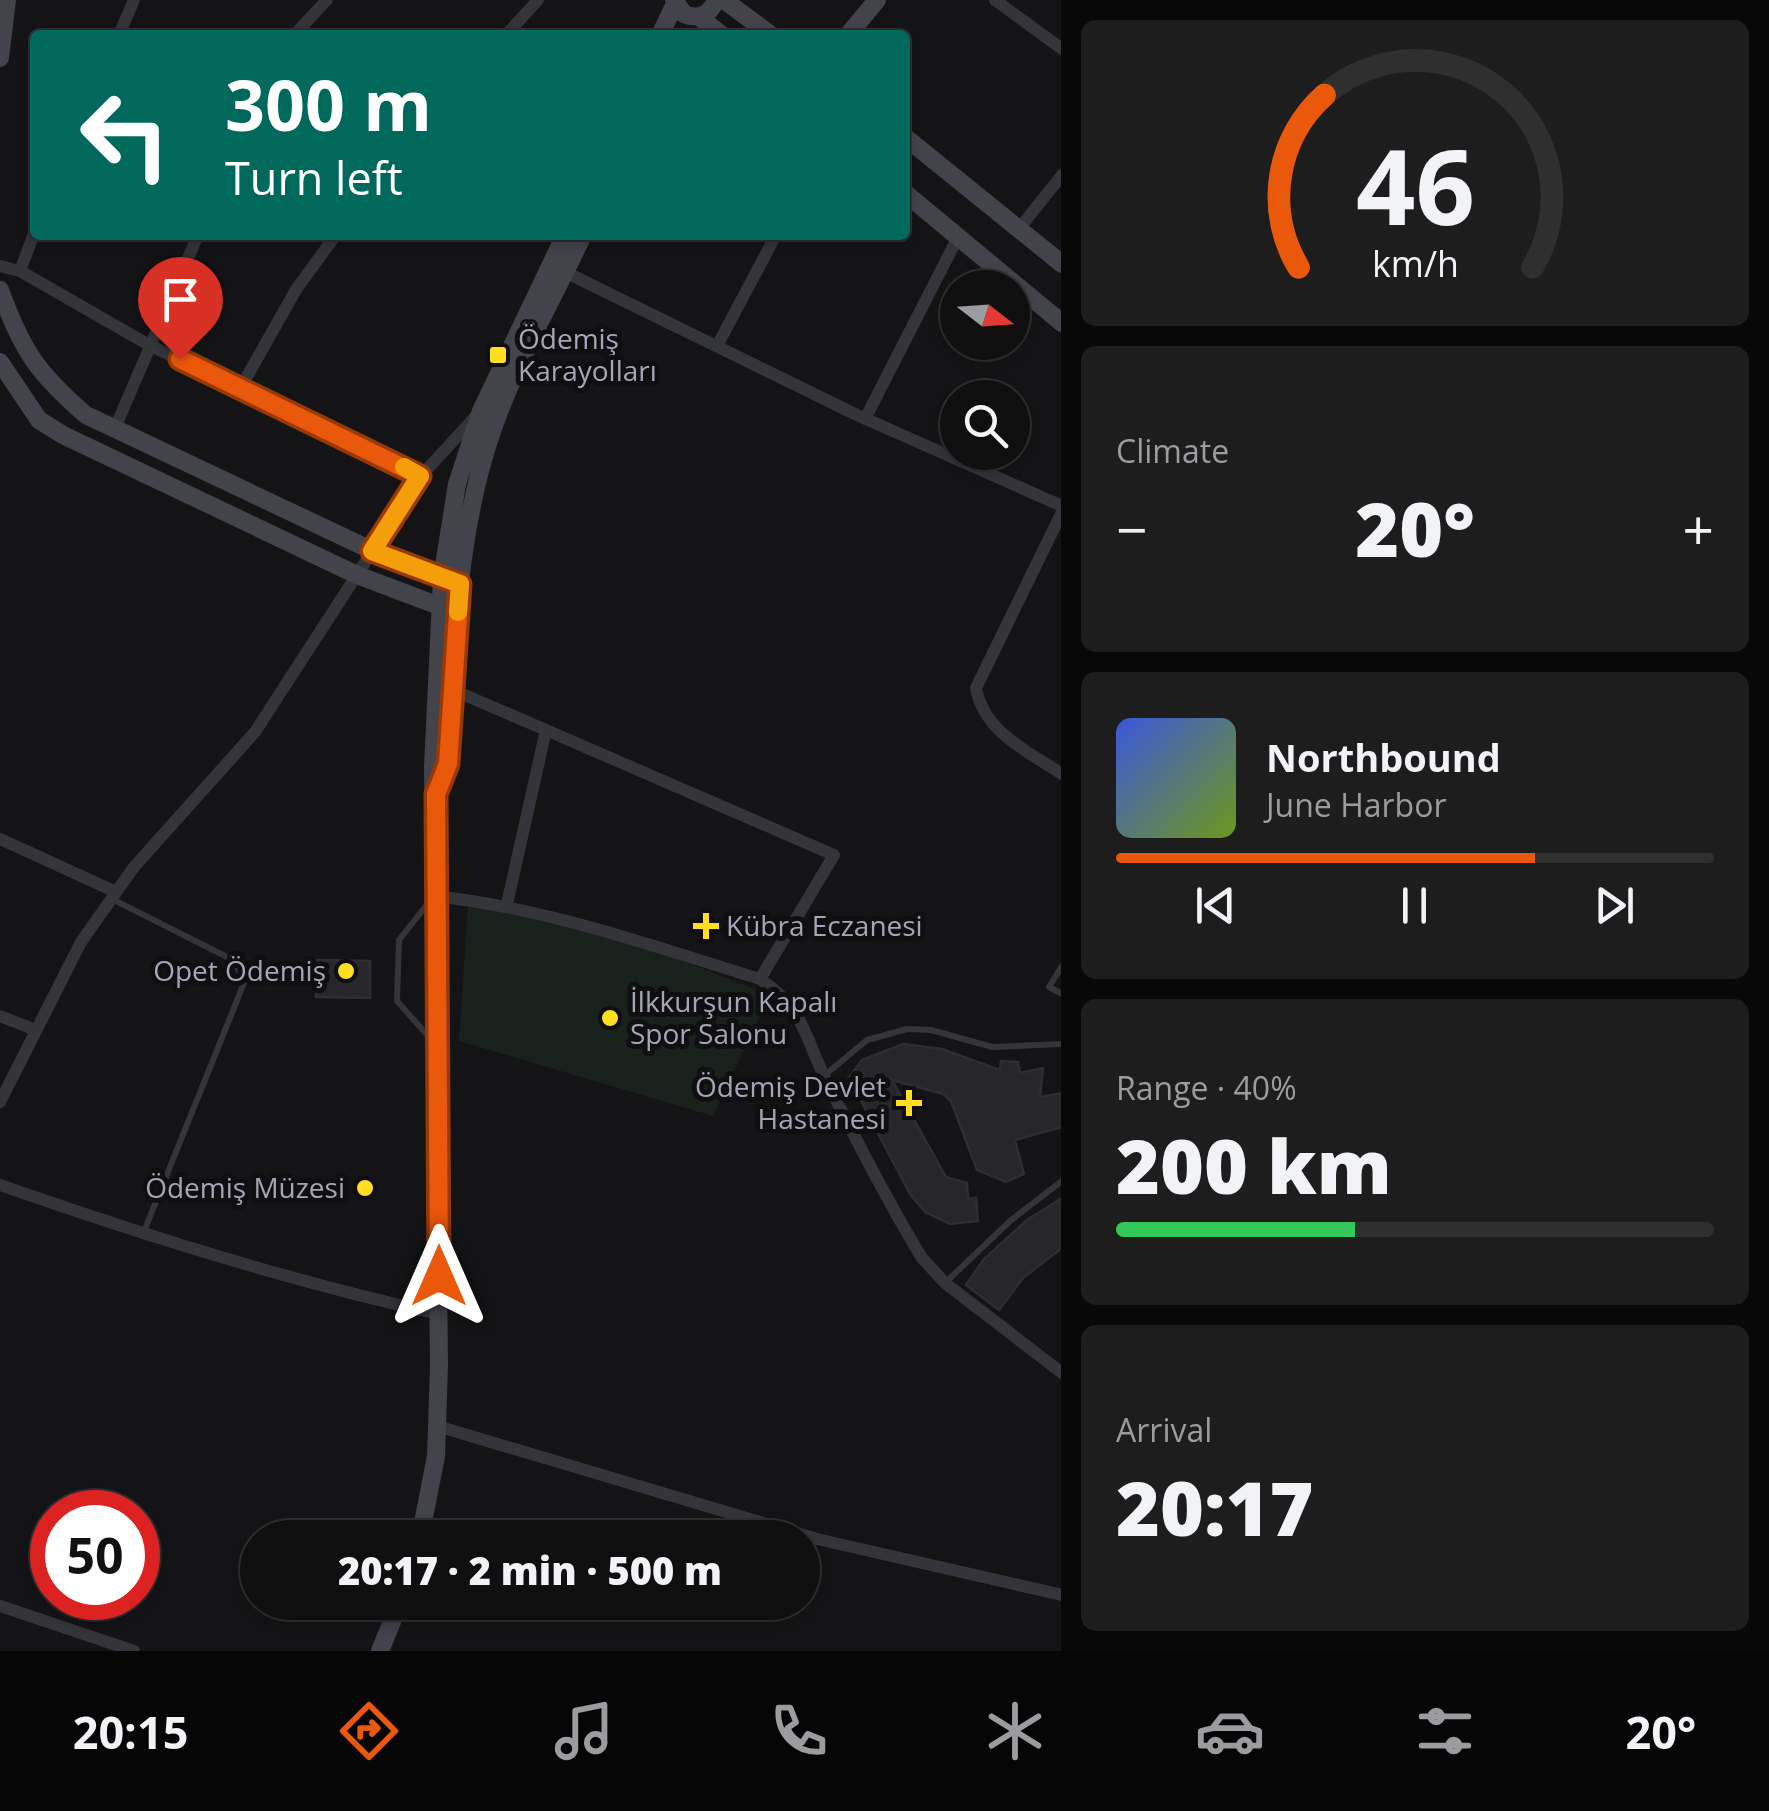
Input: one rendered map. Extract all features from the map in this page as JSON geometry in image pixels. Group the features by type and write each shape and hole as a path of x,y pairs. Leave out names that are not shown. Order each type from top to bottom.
{"main road":[{"path":"0,58 6,0"},
{"path":"688,30 698,17 710,11 716,0"},
{"path":"724,0 764,30"},
{"path":"852,30 877,0"},
{"path":"662,30 674,2 684,14 698,17 715,30"},
{"path":"910,142 1061,263"},
{"path":"910,197 1061,322"},
{"path":"423,1520 437,1426 439,1314 433,767 449,610 456,484 480,412 562,240"},
{"path":"451,581 495,422 581,240"},
{"path":"0,290 22,348 54,387 86,414 372,551 451,581"},
{"path":"0,362 39,420 63,435 357,575 449,610"},
{"path":"436,794 448,764 452,690 449,610"},
{"path":"380,1651 393,1620"}],"street":[{"path":"126,30 134,0"},
{"path":"299,30 327,0"},
{"path":"511,30 538,0"},
{"path":"995,0 1061,48"},
{"path":"1018,230 1061,177"},
{"path":"866,418 957,239"},
{"path":"20,271 32,240"},
{"path":"115,428 196,240"},
{"path":"241,387 296,288 332,240"},
{"path":"717,346 773,240"},
{"path":"0,266 20,271 150,345 420,476"},
{"path":"565,272 1061,509"},
{"path":"0,1102 80,942 114,895 256,732 420,476 480,412"},
{"path":"1061,511 976,688 980,710 998,731 1061,773"},
{"path":"452,690 834,856 760,979"},
{"path":"508,904 546,730"},
{"path":"0,839 114,895"},
{"path":"434,896 508,904 760,979 793,1006 824,1076 914,1244 945,1283 1061,1372"},
{"path":"0,1016 34,1030"},
{"path":"0,1184 142,1235 325,1288 439,1314"},
{"path":"437,1426 817,1538 1061,1595"},
{"path":"0,1606 134,1651"}],"lane":[{"path":"114,895 235,961 243,975 243,992 142,1235"},
{"path":"434,896 399,940 398,1000 437,1046"},
{"path":"1061,968 1050,987 1061,993"},
{"path":"824,1076 868,1040 907,1028 931,1030 992,1047 1061,1044"},
{"path":"945,1283 1061,1182"}],"shaded area":[{"name":"İlkkurşun Kapalı Spor Salonu","path":"468,904 630,940 770,995 713,1116 459,1041"}],"building":[{"path":"317,960 370,961 370,998 316,997"},
{"path":"903,1044 942,1049 1000,1070 1001,1061 1018,1062 1020,1073 1043,1068 1040,1097 1061,1093 1061,1127 1015,1140 1024,1174 1006,1182 977,1170 951,1101 943,1094 892,1080 946,1177 967,1183 968,1199 976,1198 978,1221 950,1224 925,1212 910,1194 860,1099 841,1088 862,1060"},
{"path":"1061,1199 1061,1249 1023,1278 999,1310 966,1285 984,1259 1027,1220"}],"slow traffic":[{"path":"404,467 420,476 372,551 460,584 458,612"}],"place":[{"name":"Ödemiş Karayolları","path":"498,355"},
{"name":"Kübra Eczanesi","path":"706,926"},
{"name":"Opet Ödemiş","path":"346,971"},
{"name":"İlkkurşun Kapalı Spor Salonu","path":"610,1018"},
{"name":"Ödemiş Devlet Hastanesi","path":"909,1103"},
{"name":"Ödemiş Müzesi","path":"365,1188"}],"route":[{"path":"180,359 420,476 372,551 460,584 448,764 436,794 439,1276"}]}
